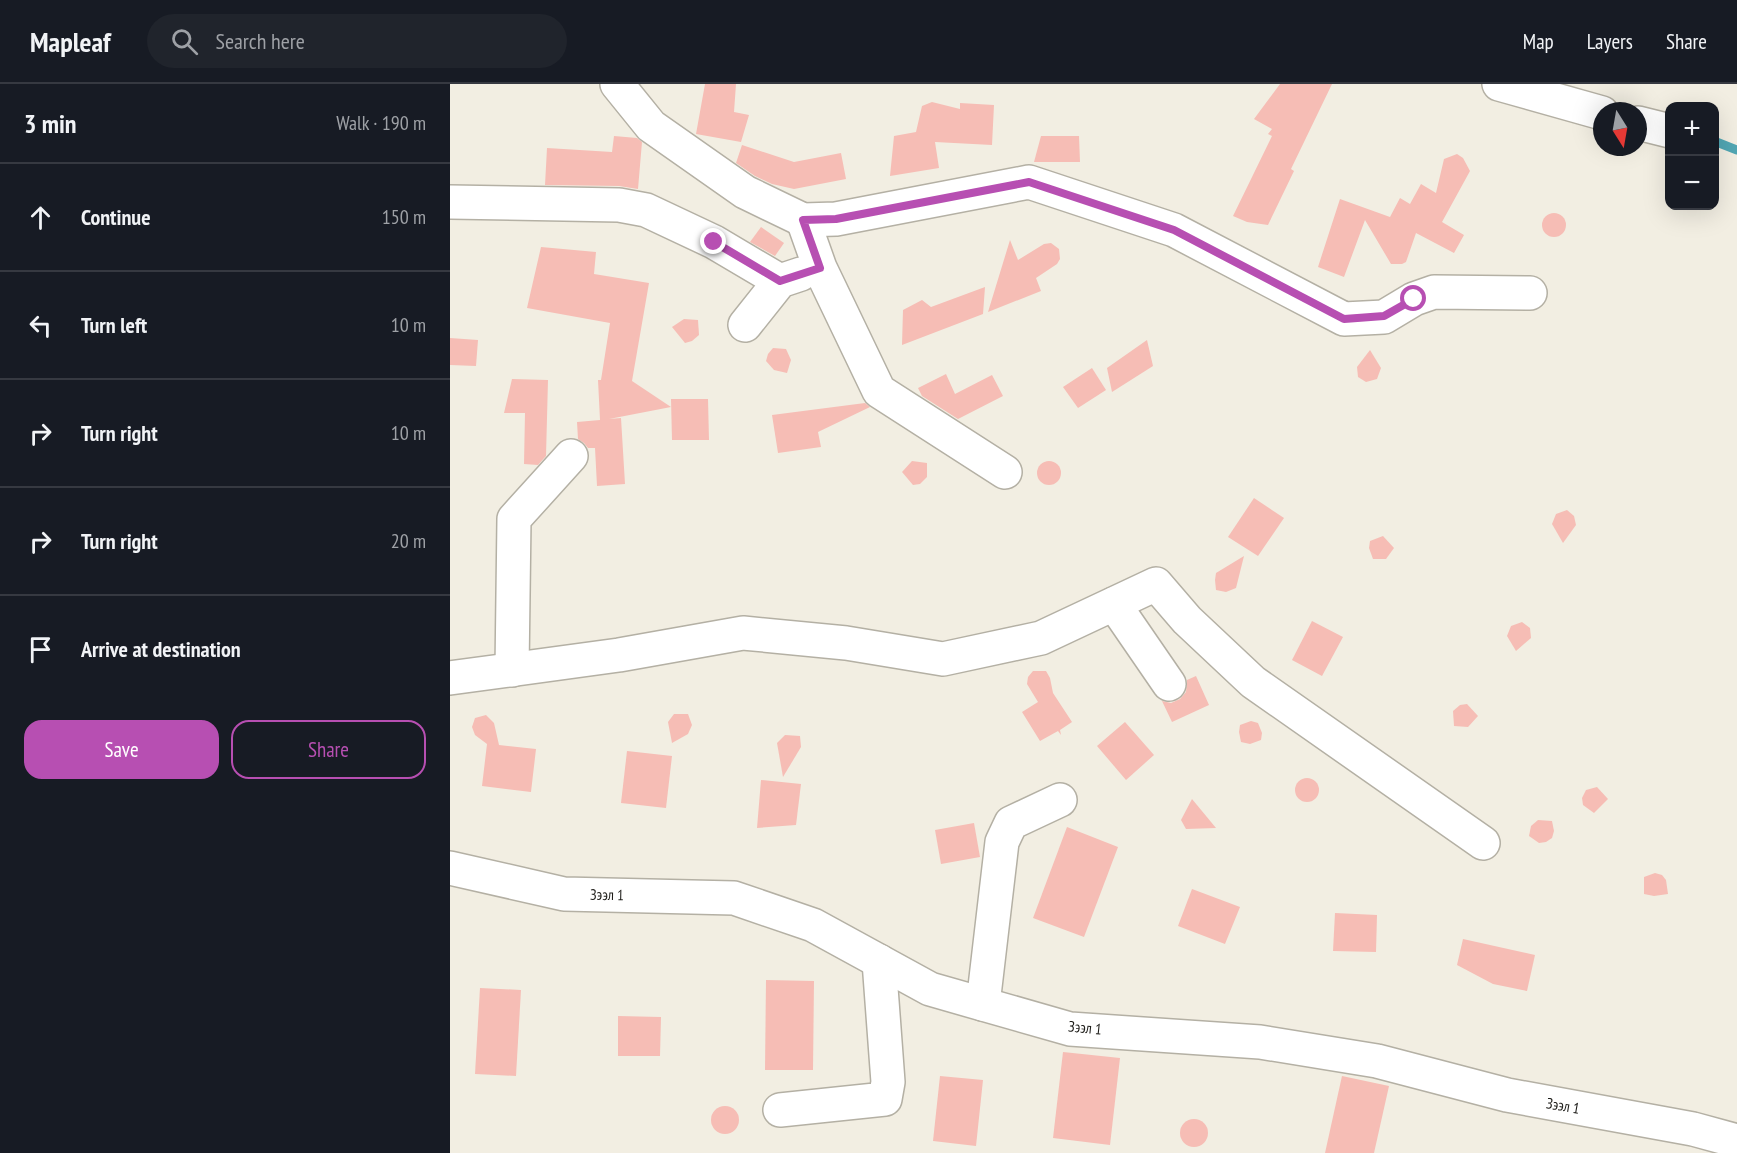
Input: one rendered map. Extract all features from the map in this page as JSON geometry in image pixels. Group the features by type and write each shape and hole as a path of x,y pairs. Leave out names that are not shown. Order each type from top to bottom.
{"street":[{"path":"617,84 651,126 745,192 803,220 836,219 1029,182 1174,230 1344,319 1384,316 1414,299 1434,292 1530,293"},
{"path":"1499,84 1593,110"},
{"path":"1647,125 1665,130"},
{"path":"450,202 619,205 646,210 714,242 780,281"},
{"path":"803,220 820,268 879,391 1005,472"},
{"path":"745,325 780,281 820,268"},
{"path":"512,670 514,519 571,456"},
{"path":"450,678 619,656 742,633 846,643 943,659 1041,638 1156,584 1187,620 1253,682 1483,843"},
{"path":"1114,604 1169,684"},
{"path":"983,1004 1002,842 1011,823 1060,800"},
{"name":"Зээл 1","path":"450,868 564,894 734,898 813,925 930,988 1070,1029 1260,1042 1377,1061 1507,1095 1692,1129 1737,1140"},
{"path":"780,1110 885,1099 888,1082 879,961"}],"building":[{"path":"705,84 736,84 734,112 749,115 741,142 696,134"},
{"path":"1280,84 1332,84 1291,169 1294,171 1268,225 1247,222 1233,216 1272,136 1268,134 1272,129 1254,119"},
{"path":"932,102 960,109 960,103 994,105 992,145 935,142 939,168 890,176 894,136 916,132 922,106"},
{"path":"614,136 637,138 642,142 638,189 619,186 545,185 547,148 612,152"},
{"path":"1041,136 1079,136 1080,162 1034,162"},
{"path":"742,145 794,162 841,153 846,179 794,189 772,184 736,163"},
{"path":"1457,154 1463,158 1470,171 1442,222 1464,235 1454,253 1416,233 1406,262 1391,264 1365,220 1344,277 1318,267 1340,199 1390,217 1400,198 1410,204 1421,184 1436,193 1444,159"},
{"path":"1554,213 1563,216 1566,225 1563,234 1554,237 1545,234 1542,225 1545,216"},
{"path":"761,227 784,243 775,256 750,242"},
{"path":"1010,240 1018,260 1044,244 1051,243 1059,249 1060,259 1057,264 1036,278 1041,291 988,312"},
{"path":"541,247 596,252 594,274 649,283 632,381 671,407 609,419 621,418 625,484 597,486 595,448 588,448 578,439 577,422 600,420 598,380 601,380 610,323 527,308"},
{"path":"985,287 983,314 902,345 903,310 922,300 931,307"},
{"path":"684,319 698,320 699,335 685,343 672,327"},
{"path":"450,338 478,340 476,366 450,365"},
{"path":"1147,340 1153,366 1112,392 1107,368"},
{"path":"773,348 786,349 791,360 787,373 774,370 766,361"},
{"path":"1370,350 1381,368 1377,379 1366,382 1358,377 1357,367"},
{"path":"1092,368 1106,390 1078,408 1063,387"},
{"path":"946,374 955,394 992,375 1003,396 958,419 922,396 918,388"},
{"path":"512,379 548,380 546,456 538,465 524,464 525,413 504,413"},
{"path":"671,399 708,399 709,440 672,440"},
{"path":"865,403 870,407 818,432 821,447 778,453 772,415"},
{"path":"912,461 927,463 927,477 920,484 913,485 902,472"},
{"path":"1049,461 1054,462 1060,468 1060,478 1054,484 1049,485 1044,484 1038,478 1037,473 1038,468 1044,462"},
{"path":"1254,498 1284,518 1258,556 1228,537"},
{"path":"1567,510 1574,516 1576,525 1563,543 1552,524 1556,514"},
{"path":"1383,536 1394,548 1386,559 1373,559 1369,548 1370,541"},
{"path":"1244,556 1236,588 1226,592 1216,590 1216,573"},
{"path":"1312,621 1343,637 1322,676 1292,660"},
{"path":"1522,622 1530,628 1531,638 1516,651 1507,636 1511,626"},
{"path":"1033,671 1046,671 1053,693 1072,722 1060,730 1061,735 1058,731 1040,741 1022,712 1038,702 1027,684 1028,677"},
{"path":"1196,676 1209,705 1172,722 1162,701 1171,703 1180,699 1186,692 1187,680"},
{"path":"1467,704 1478,716 1468,727 1454,726 1453,711 1460,705"},
{"path":"674,714 688,714 692,725 688,734 672,743 668,722"},
{"path":"486,715 494,723 499,745 536,749 531,792 482,786 487,744 475,735 472,727 475,718"},
{"path":"1251,721 1258,723 1262,733 1261,740 1250,744 1241,742 1240,725"},
{"path":"1125,722 1154,755 1126,780 1097,746"},
{"path":"785,735 800,736 801,747 783,777 777,743"},
{"path":"627,751 672,756 666,808 621,803"},
{"path":"1307,778 1315,782 1319,790 1315,798 1307,802 1299,798 1295,790 1299,782"},
{"path":"761,780 801,784 796,825 757,828"},
{"path":"1597,787 1608,799 1594,813 1583,805 1582,798 1586,790"},
{"path":"1192,799 1216,828 1186,829 1181,820"},
{"path":"1538,820 1552,821 1554,831 1552,838 1546,842 1539,843 1529,836 1531,826"},
{"path":"974,823 980,857 941,864 935,830"},
{"path":"1067,827 1118,847 1084,937 1033,918"},
{"path":"1655,873 1662,875 1666,880 1668,894 1654,896 1644,894 1644,877"},
{"path":"1192,889 1240,907 1225,944 1178,926"},
{"path":"1335,913 1377,915 1376,952 1333,951"},
{"path":"1463,939 1535,955 1527,991 1493,984 1457,965"},
{"path":"766,980 814,981 813,1070 765,1070"},
{"path":"480,988 521,990 516,1076 475,1074"},
{"path":"618,1016 661,1017 660,1056 618,1056"},
{"path":"1063,1052 1120,1058 1110,1145 1053,1138"},
{"path":"940,1076 983,1080 976,1146 933,1141"},
{"path":"1342,1076 1389,1086 1374,1153 1325,1153"},
{"path":"725,1106 735,1110 739,1120 735,1130 725,1134 715,1130 711,1120 715,1110"},
{"path":"1194,1119 1204,1123 1208,1133 1204,1143 1194,1147 1184,1143 1180,1133 1184,1123"}],"waterway":[{"path":"1719,143 1737,150"}],"route":[{"path":"714,242 780,281 820,268 803,220 836,219 1029,182 1174,230 1344,319 1384,316 1414,299"}]}
